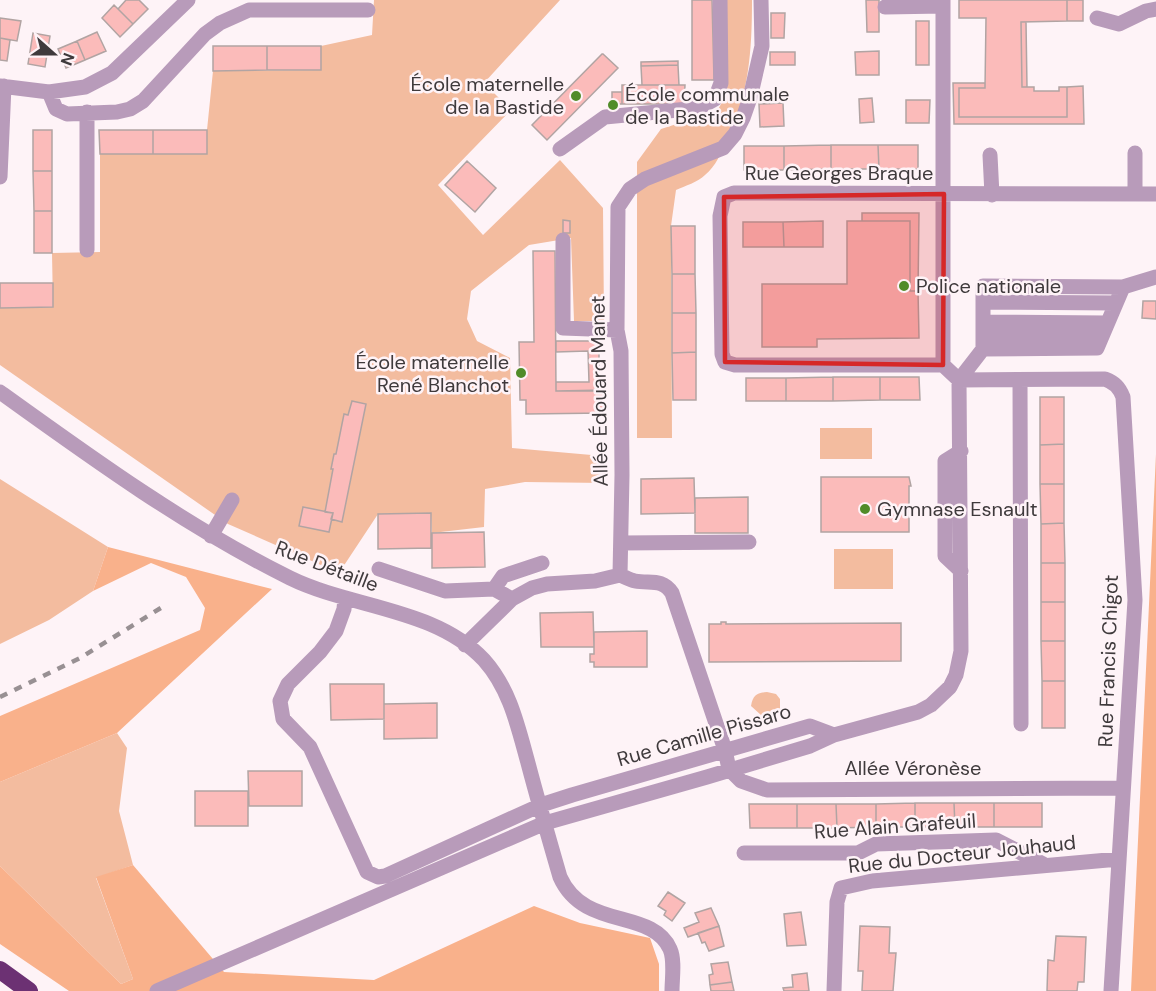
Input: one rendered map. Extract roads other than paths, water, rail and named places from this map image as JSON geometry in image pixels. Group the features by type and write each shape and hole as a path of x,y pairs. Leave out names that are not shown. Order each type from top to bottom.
{"highway":[{"path":"0,970 29,991"}],"street":[{"path":"0,177 2,86 49,92 85,87 112,73 188,0"},
{"path":"560,149 605,117 699,108 715,99 721,83 720,0"},
{"name":"Allée Édouard Manet","path":"620,575 621,351 617,330 618,207 630,189 645,179 723,148 735,134 750,98 762,46 761,0"},
{"path":"885,7 943,3 943,365 959,380"},
{"path":"1097,18 1119,24 1146,11 1156,9"},
{"path":"49,92 56,110 67,114 117,112 130,109 143,101 205,34 220,23 249,10 368,10"},
{"path":"87,112 87,250"},
{"path":"1135,153 1135,194"},
{"path":"990,154 992,195"},
{"name":"Rue Georges Braque","path":"943,365 735,365 725,362 722,354 720,216 724,197 734,194 944,195"},
{"path":"944,195 1156,194"},
{"path":"563,240 563,328 617,330"},
{"path":"157,991 545,823 810,746 834,735 918,712 931,705 950,687 956,675 961,651 959,380 983,336 983,285 1123,287 1156,278"},
{"path":"983,336 1096,348 1123,287"},
{"path":"983,302 1116,303"},
{"path":"983,336 1105,330"},
{"name":"Rue Francis Chigot","path":"959,380 1105,379 1113,382 1123,397 1135,600 1111,991"},
{"path":"1020,380 1021,724"},
{"name":"Rue Détaille","path":"0,392 34,418 211,536 293,579 345,598 431,624 453,635 482,658 506,692 541,805"},
{"path":"211,536 232,500"},
{"path":"621,543 749,542"},
{"path":"494,589 503,576 542,563"},
{"path":"379,569 445,591 494,589 512,599"},
{"path":"465,645 512,599 532,588 595,581 620,575 633,581 659,582 668,587 725,750 729,769"},
{"name":"Rue Camille Pissaro","path":"345,598 344,609 336,631 320,652 288,684 280,701 283,719 310,747 367,872 378,877 385,876 541,805 810,726 834,735"},
{"name":"Allée Véronèse","path":"729,769 741,781 767,790 1123,788"},
{"path":"541,805 560,877 566,890 576,900 596,912 648,927 662,937 671,950 672,991"},
{"name":"Rue Alain Grafeuil","path":"744,853 858,853 876,844 996,840 1043,864"},
{"name":"Rue du Docteur Jouhaud","path":"834,991 837,902 841,888 872,880 1119,859"}],"railway":[{"path":"0,697 80,658 164,606"}],"place":[{"name":"École maternelle de la Bastide","path":"576,96"},
{"name":"École communale de la Bastide","path":"613,105"},
{"name":"Police nationale","path":"904,286"},
{"name":"École maternelle René Blanchot","path":"521,373"},
{"name":"Gymnase Esnault","path":"865,509"}]}
